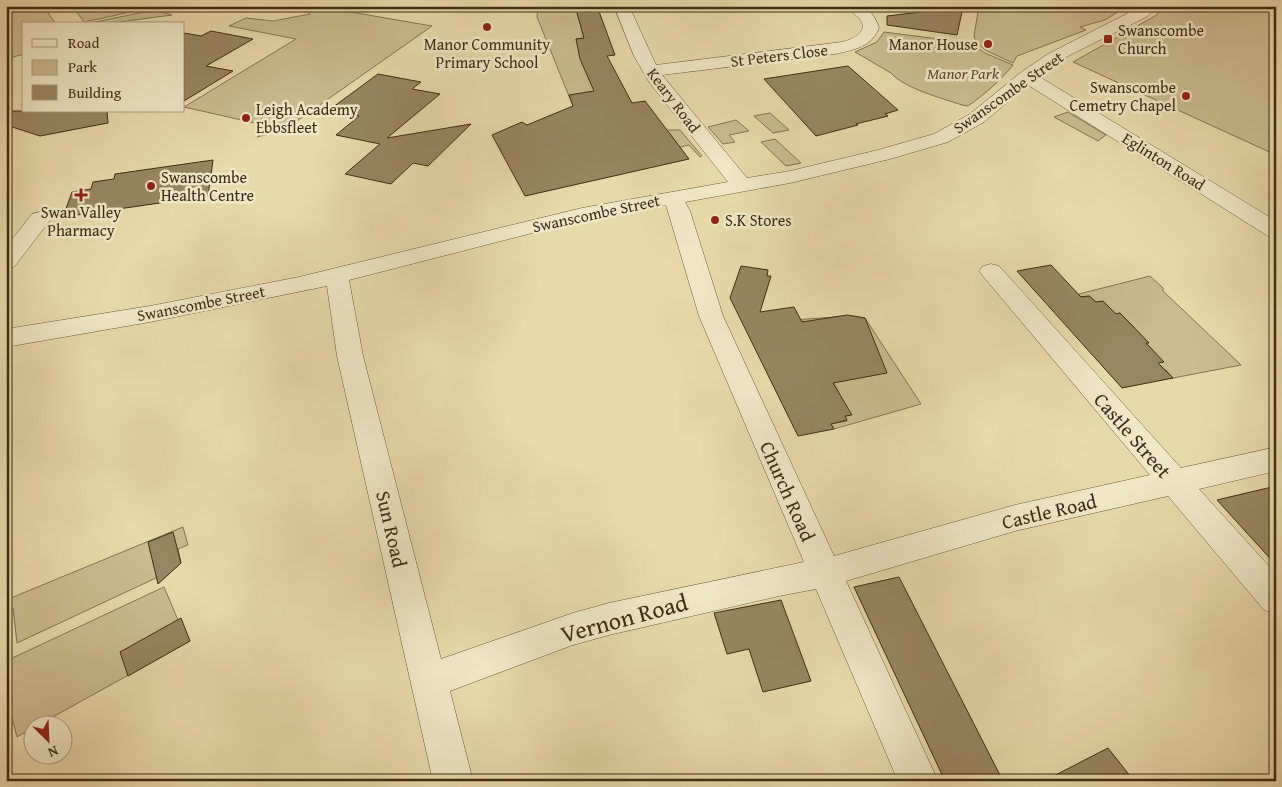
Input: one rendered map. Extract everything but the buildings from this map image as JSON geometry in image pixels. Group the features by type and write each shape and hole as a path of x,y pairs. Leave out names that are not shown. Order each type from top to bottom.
{"street":[{"name":"Keary Road","path":"621,6 651,71 678,108 742,186"},
{"name":"St Peters Close","path":"651,71 822,50 854,44 868,36 871,26 867,17 854,6"},
{"name":"Swanscombe Street","path":"6,338 156,313 292,286 582,214 742,186 828,168 941,138 977,118 1026,77 1059,54 1133,18 1152,6"},
{"name":"Eglinton Road","path":"1026,77 1083,110 1276,231"},
{"name":"Church Road","path":"672,197 679,211 711,316 918,781"},
{"path":"6,262 40,219"},
{"name":"Castle Street","path":"991,271 1276,599"},
{"name":"Sun Road","path":"337,276 350,356 453,781"},
{"name":"Castle Road","path":"825,573 1016,518 1276,459"},
{"name":"Vernon Road","path":"429,681 573,629 609,618 779,581 825,573"}],"green space":[{"path":"6,6 43,6 55,22 22,22 22,55 6,59"},
{"path":"72,6 159,6 84,22"},
{"path":"281,6 316,6 432,26 284,130 257,137 272,127 185,107 296,39 229,26 246,18 273,21 310,14 307,10"},
{"path":"538,6 574,6 576,8 584,38 576,39 577,43 607,100 573,106 537,17"},
{"path":"979,6 1127,6 1105,20 1080,27 1086,30 1017,56 1013,63 985,50 976,42 974,36"},
{"path":"1167,6 1276,6 1276,155 1073,62 1155,16"},
{"path":"154,10 172,15 119,22 95,22"},
{"name":"Manor Park","path":"884,32 970,43 985,53 1013,65 998,82 980,97 968,106 962,105 905,84 891,73 855,52 877,42"},
{"path":"1068,112 1106,135 1098,141 1054,117"},
{"path":"770,113 789,130 773,133 754,116"},
{"path":"736,120 749,131 729,135 735,142 723,144 708,127"},
{"path":"680,130 702,156 700,157 689,145 659,152 644,134"},
{"path":"775,139 801,163 786,166 761,142"},
{"path":"1150,276 1163,288 1163,291 1241,365 1173,378 1166,370 1157,372 1152,350 1146,343 1148,342 1140,334 1115,339 1110,333 1135,328 1120,313 1095,318 1096,302 1089,296 1078,297 1075,295"},
{"path":"851,316 865,318 921,404 834,429 831,424 847,421 845,416 851,415 804,321 779,325 777,321"},
{"path":"183,527 188,545 178,549 181,563 173,570 17,643 13,608 6,611 6,600"},
{"path":"164,587 178,620 190,641 58,714 22,714 22,734 17,737 6,694 6,661"}],"place":[{"name":"Manor Community Primary School","path":"487,27"},
{"name":"Swanscombe Church","path":"1108,39"},
{"name":"Manor House","path":"988,44"},
{"name":"Swanscombe Cemetry Chapel","path":"1186,96"},
{"name":"Leigh Academy Ebbsfleet","path":"246,118"},
{"name":"Swanscombe Health Centre","path":"151,186"},
{"name":"Swan Valley Pharmacy","path":"81,195"},
{"name":"S.K Stores","path":"715,220"}]}
